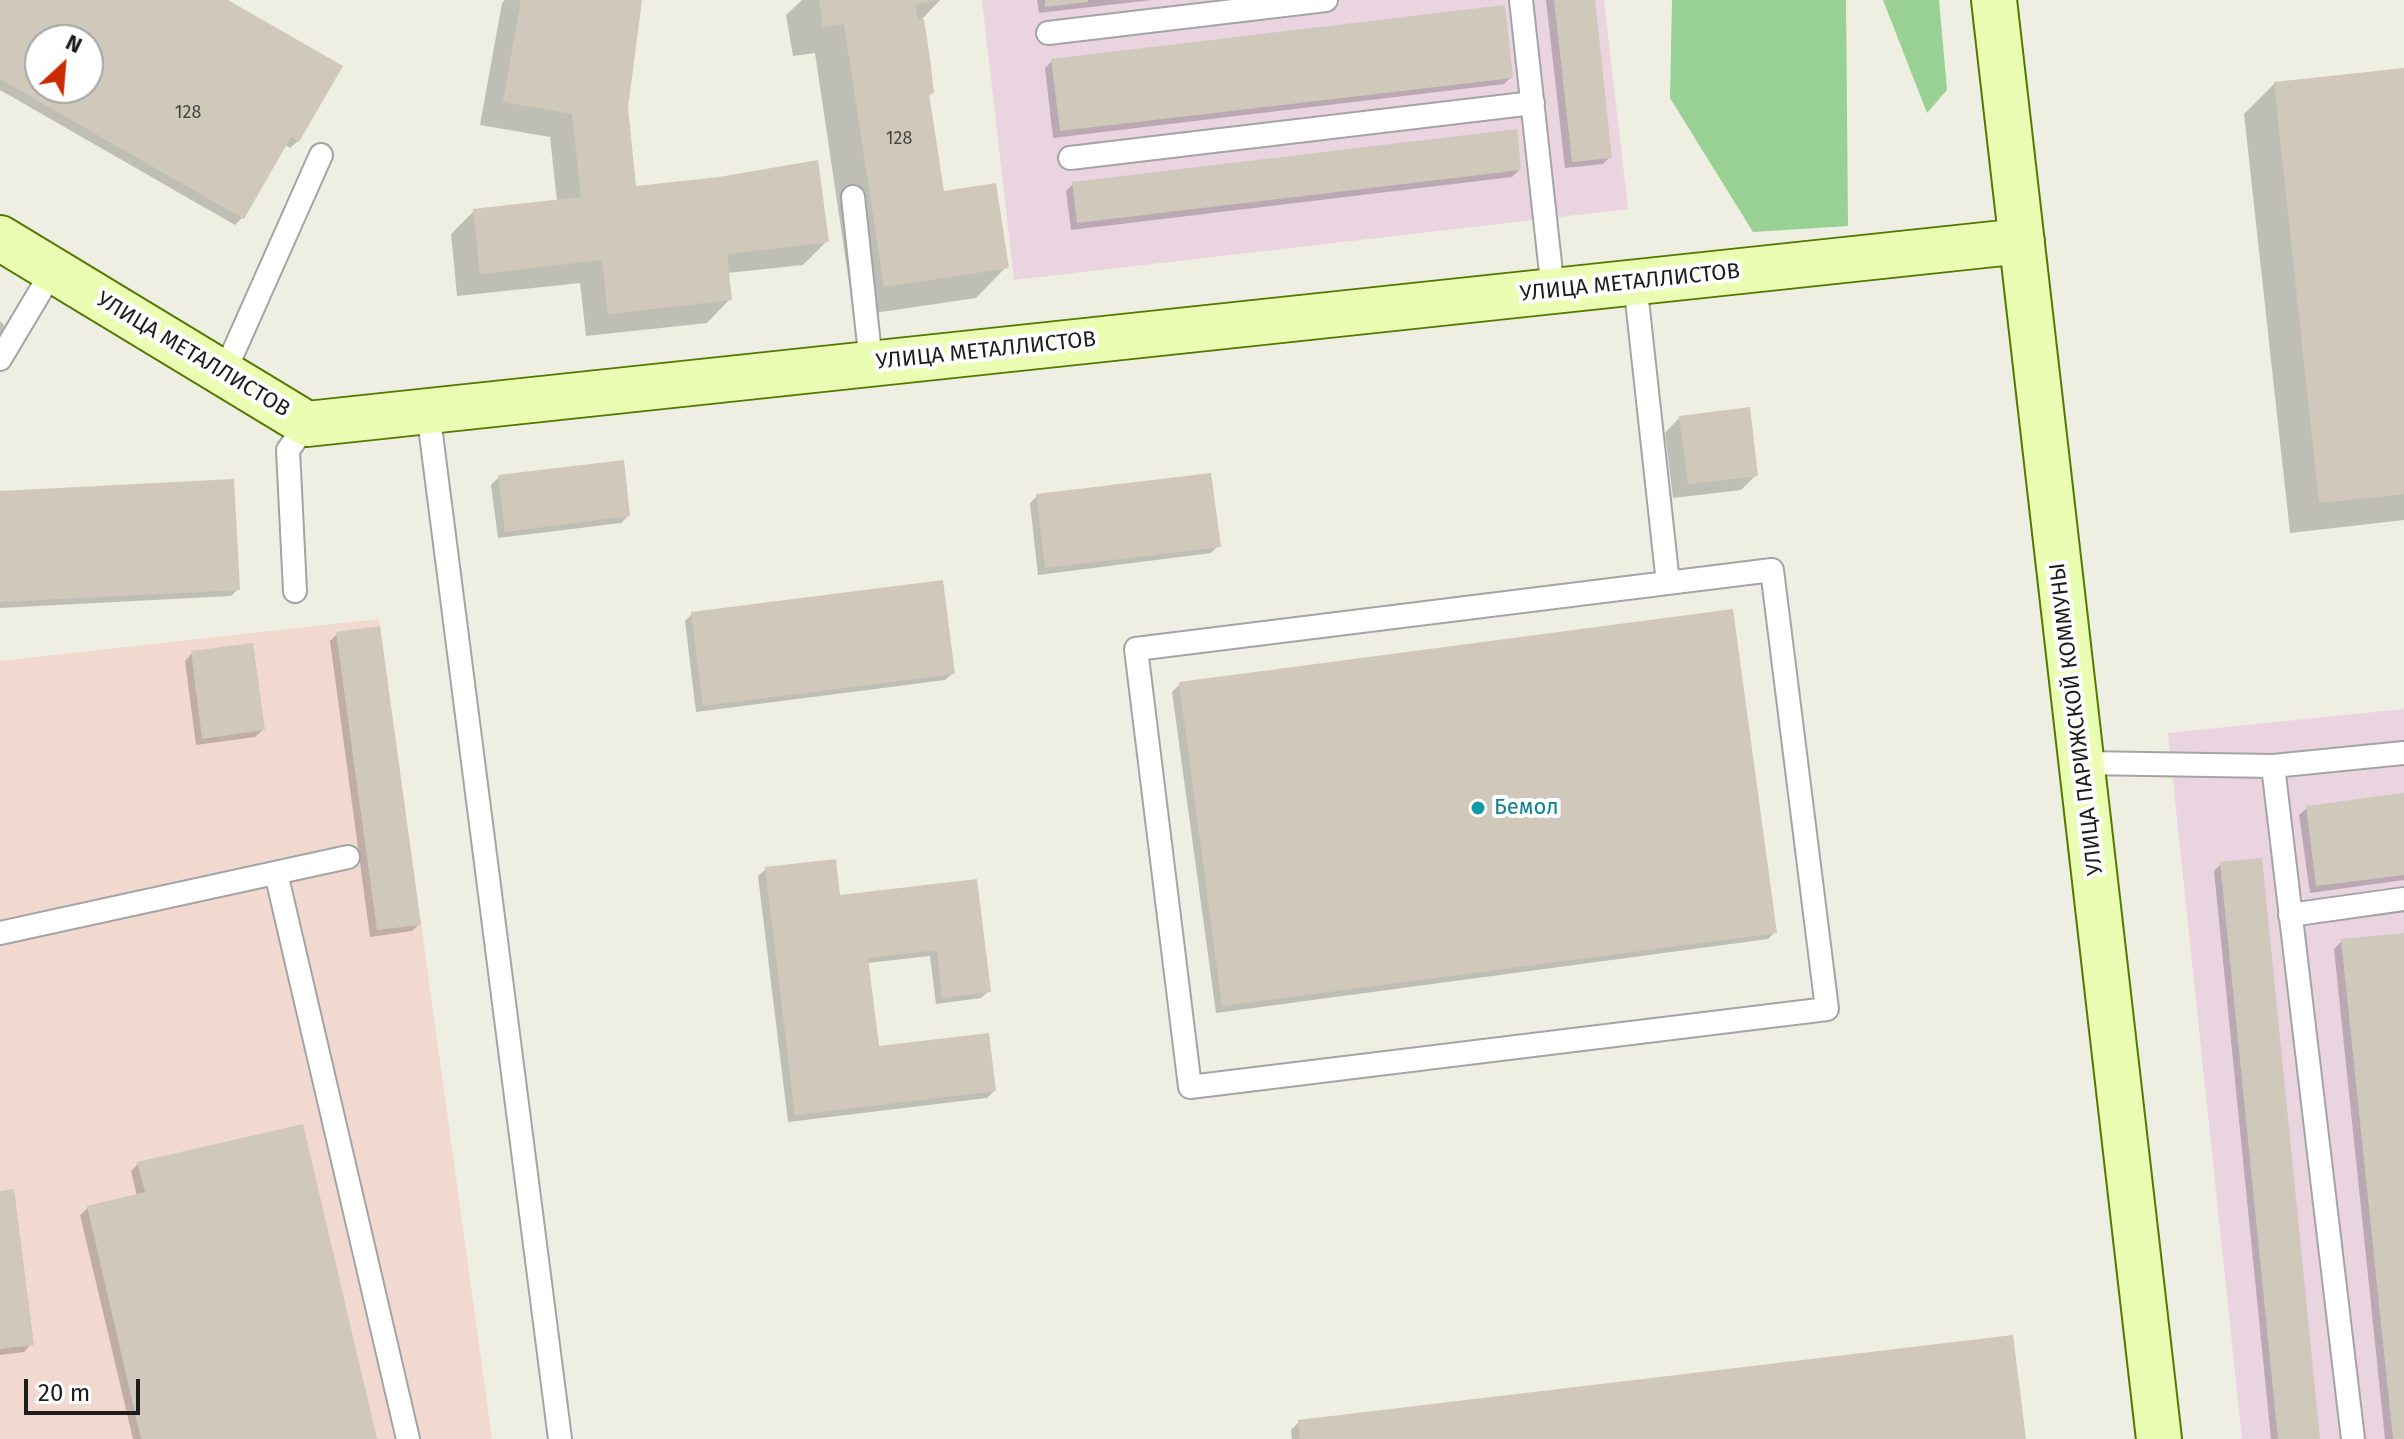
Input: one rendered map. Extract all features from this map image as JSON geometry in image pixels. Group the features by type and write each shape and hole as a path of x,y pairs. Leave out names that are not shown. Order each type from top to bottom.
{"street":[{"name":"УЛИЦА ПАРИЖСКОЙ КОММУНЫ","path":"1994,0 2159,1439"},
{"name":"УЛИЦА МЕТАЛЛИСТОВ","path":"0,238 307,424 2022,241"}],"lane":[{"path":"1048,33 1326,0"},
{"path":"1521,0 1553,291"},
{"path":"1070,158 1533,103"},
{"path":"224,373 321,155"},
{"path":"853,197 871,363"},
{"path":"0,359 53,270"},
{"path":"1635,282 1668,583"},
{"path":"428,411 560,1439"},
{"path":"295,591 288,450 307,424"},
{"path":"1772,570 1827,1009 1190,1087 1136,649 1668,583 1772,570"},
{"path":"2083,763 2273,766 2404,753"},
{"path":"2273,766 2353,1439"},
{"path":"0,933 348,857"},
{"path":"276,873 408,1439"},
{"path":"2290,915 2404,899"}],"shaded area":[{"path":"982,0 1604,0 1628,209 1014,280"},
{"path":"379,619 492,1439 0,1439 0,661"},
{"path":"2404,709 2404,1439 2242,1439 2168,733"}],"green space":[{"path":"1672,0 1846,0 1848,226 1753,232 1670,98"},
{"path":"1883,0 1939,0 1947,90 1927,113"}],"building":[{"path":"0,0 228,0 343,66 299,142 291,137 244,219 44,104 104,104 104,24 24,24 24,93 0,79"},
{"path":"521,0 642,0 628,108 636,186 719,177 818,160 829,242 727,254 732,300 608,314 602,260 480,274 473,209 581,197 572,114 503,102"},
{"path":"819,0 938,0 915,5 918,20 924,19 934,93 929,94 944,191 996,183 1009,268 884,287 844,24 823,27"},
{"path":"1045,0 1088,0 1088,2 1045,7"},
{"path":"1554,0 1595,0 1612,158 1572,162"},
{"path":"1505,5 1513,78 1060,131 1051,59"},
{"path":"2404,68 2404,494 2319,503 2274,82"},
{"path":"1517,129 1521,170 1077,223 1072,182"},
{"path":"1750,407 1758,476 1688,484 1679,416"},
{"path":"624,460 630,516 505,532 498,475"},
{"path":"1211,473 1221,547 1045,568 1036,494"},
{"path":"234,479 240,590 0,602 0,491"},
{"path":"943,580 955,674 703,706 691,612"},
{"name":"Бемол","path":"1733,609 1777,933 1222,1006 1179,682"},
{"path":"380,626 421,925 377,930 336,632"},
{"path":"253,643 265,730 202,739 191,651"},
{"path":"2404,793 2404,875 2316,886 2306,806"},
{"path":"2262,858 2320,1439 2278,1439 2220,862"},
{"path":"836,859 840,895 977,879 991,992 942,998 937,950 868,958 879,1046 989,1033 996,1091 795,1115 765,867"},
{"path":"2404,933 2404,1439 2393,1439 2341,939"},
{"path":"303,1124 377,1439 141,1439 87,1206 145,1192 137,1162"},
{"path":"14,1189 34,1345 0,1349 0,1191"},
{"path":"2013,1335 2026,1439 1300,1439 1298,1420"}],"place":[{"name":"Бемол","path":"1478,808"}]}
